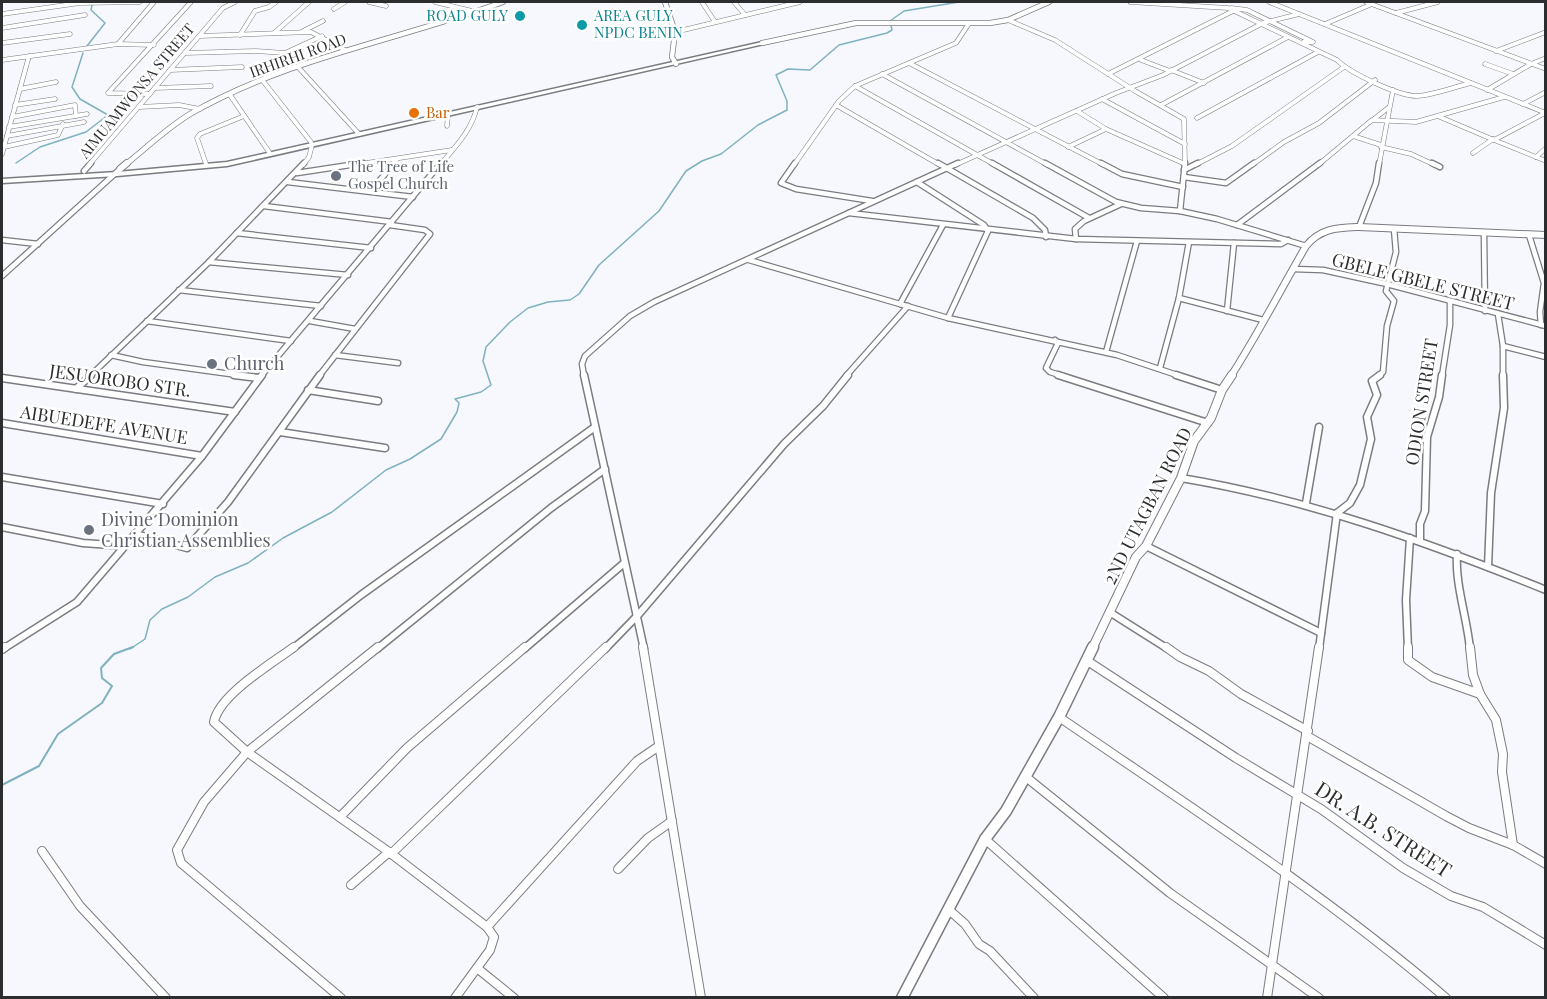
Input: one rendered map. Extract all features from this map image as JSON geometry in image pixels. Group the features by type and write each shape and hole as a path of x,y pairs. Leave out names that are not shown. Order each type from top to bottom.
{"main road":[{"path":"2,179 227,164 762,43"},
{"path":"358,133 675,62"},
{"path":"2,179 84,171 118,172 206,164 312,144"}],"street":[{"path":"2,14 80,3 140,2"},
{"path":"118,44 154,2"},
{"path":"150,94 108,93 191,2"},
{"name":"AIMUAMWONSA STREET","path":"84,171 223,8 235,2"},
{"path":"240,35 255,11 269,7 276,2"},
{"path":"274,34 309,2"},
{"path":"334,9 345,2"},
{"path":"369,2 386,6"},
{"path":"435,2 476,12"},
{"path":"449,5 456,2"},
{"name":"IRHIRHI ROAD","path":"118,172 180,121 230,95 345,50 503,2"},
{"path":"665,2 675,32 675,62"},
{"path":"702,2 716,22"},
{"path":"734,2 745,15"},
{"path":"675,32 800,2"},
{"path":"762,43 848,25 885,23 968,25 1008,20 1049,2"},
{"path":"1130,2 1247,10 1313,42 1300,42"},
{"path":"1198,2 1210,2"},
{"path":"1269,2 1545,113"},
{"path":"1366,2 1545,69"},
{"path":"1395,13 1438,2"},
{"path":"1325,24 1372,4"},
{"path":"1227,8 1337,60 1344,67 1393,90 1419,96 1471,83"},
{"path":"1108,74 1141,60 1233,11"},
{"path":"701,998 638,615 582,364 590,350 630,316 654,302 873,201 1170,71 1260,24 1299,14"},
{"path":"2,28 85,15"},
{"path":"1008,20 1038,31 1184,119 1184,177 1180,211"},
{"path":"302,32 323,21"},
{"path":"873,201 796,189 781,183 836,105 855,86 956,43 968,25"},
{"path":"200,36 302,32 322,36 345,50"},
{"path":"1496,51 1545,32"},
{"path":"2,43 70,34"},
{"path":"185,53 256,51 285,53 322,36"},
{"path":"1161,105 1288,37"},
{"path":"2,60 118,44 154,45"},
{"path":"1197,118 1318,52"},
{"path":"2,154 29,56"},
{"path":"1486,90 1545,58"},
{"path":"1141,60 1204,82"},
{"path":"911,64 1068,147 1133,178 1183,187"},
{"path":"1485,64 1513,74"},
{"path":"170,70 242,67"},
{"path":"298,67 358,133"},
{"path":"1077,111 1106,129 1184,167 1207,160 1232,146 1344,67"},
{"path":"882,74 1121,203 1145,209 1180,211 1306,246"},
{"path":"1184,177 1226,183 1284,142 1319,123 1375,80"},
{"path":"76,389 209,262 297,173 309,157 312,144 263,81"},
{"path":"20,88 56,82"},
{"path":"155,88 211,86"},
{"path":"855,86 1089,218"},
{"path":"1359,227 1374,192 1393,90"},
{"path":"1523,104 1545,92"},
{"path":"230,95 269,152"},
{"path":"1374,119 1416,122 1504,97"},
{"path":"15,105 56,99"},
{"path":"1102,99 1185,144"},
{"path":"12,117 75,105 76,116"},
{"path":"139,107 179,105 200,109"},
{"path":"836,105 1033,218 1045,230 1046,237"},
{"path":"2,648 77,602 163,504 202,456 259,378 310,321 452,150 466,131 477,107"},
{"path":"1237,225 1388,108"},
{"path":"1473,153 1545,113"},
{"path":"9,127 87,114"},
{"path":"447,126 448,114"},
{"path":"206,164 197,138 200,134 244,116"},
{"path":"1439,116 1545,161"},
{"path":"4,147 58,135 64,118"},
{"path":"7,136 84,122"},
{"path":"1068,147 1106,129"},
{"path":"1353,136 1411,154 1440,167"},
{"path":"1536,157 1545,148"},
{"path":"297,173 452,150"},
{"path":"371,191 398,158"},
{"path":"2,275 118,172"},
{"path":"288,182 413,196"},
{"path":"917,182 984,225 988,231"},
{"path":"1076,239 1075,229 1089,218 1121,203"},
{"path":"135,534 183,547 191,546 228,502 308,390 430,234 426,230 391,223 264,206"},
{"path":"849,213 988,231 1076,239 1281,244 1288,240"},
{"path":"351,885 390,853 559,695 638,615 784,444 823,406 904,305 943,225"},
{"name":"2ND UTAGBAN ROAD","path":"904,994 985,839 1006,811 1059,717 1136,557 1146,546 1181,478 1194,441 1208,423 1222,390 1256,338 1263,320 1306,246 1321,231 1359,227 1545,236"},
{"path":"1337,513 1350,506 1361,486 1371,437 1366,424 1370,405 1377,394 1372,381 1383,372 1382,362 1394,301 1386,291 1398,251 1398,240 1394,229"},
{"path":"948,318 988,231"},
{"path":"237,233 371,248"},
{"path":"1484,234 1482,285 1485,311"},
{"path":"1529,235 1544,283 1540,312 1543,326"},
{"path":"2,240 38,244"},
{"path":"1106,352 1137,241"},
{"path":"1160,368 1179,298 1189,242"},
{"path":"1227,310 1234,243"},
{"path":"749,260 948,318 1055,339 1106,352 1222,390"},
{"path":"209,262 348,274"},
{"name":"GBELE GBELE STREET","path":"1293,269 1323,270 1387,284 1543,326"},
{"path":"179,290 321,306"},
{"path":"1179,298 1263,320"},
{"name":"ODION STREET","path":"1420,541 1420,526 1425,513 1429,427 1433,407 1439,397 1450,324 1450,302"},
{"path":"1488,567 1491,493 1504,408 1503,346 1498,314"},
{"path":"147,321 291,341"},
{"path":"310,321 355,329"},
{"path":"1055,339 1058,343 1046,368 1050,372 1208,423"},
{"path":"1503,346 1545,357"},
{"path":"111,355 143,362 259,378"},
{"path":"335,355 398,363"},
{"name":"JESUOROBO STR.","path":"2,378 235,412"},
{"path":"308,390 378,401"},
{"name":"AIBUEDEFE AVENUE","path":"2,423 202,456"},
{"path":"1306,503 1319,427"},
{"path":"455,998 490,950 494,937 487,927 390,853 247,752 214,722 216,711 229,697 361,595 595,428"},
{"path":"280,432 385,448"},
{"path":"341,998 181,863 177,850 204,802 247,752 419,616 550,508 604,469"},
{"path":"2,477 163,504"},
{"path":"1181,478 1234,485 1306,503 1457,554 1545,590"},
{"path":"1350,506 1358,520"},
{"path":"1267,998 1337,513"},
{"path":"2,528 117,548 124,546"},
{"path":"1410,538 1406,600 1408,660 1413,666 1440,680 1480,694"},
{"path":"1146,546 1321,633"},
{"path":"1457,554 1456,568 1468,623 1473,675 1480,694 1496,720 1502,742 1504,765 1502,772 1514,845"},
{"path":"339,817 406,748 623,564"},
{"path":"1111,612 1180,657 1209,671 1241,694 1446,816 1469,828 1514,845 1545,864"},
{"name":"DR. A.B. STREET","path":"1086,660 1297,796 1321,809 1360,838 1433,885 1451,896 1483,908 1545,945"},
{"path":"1059,717 1098,741 1285,875 1411,968 1446,998"},
{"path":"487,927 637,761 659,746"},
{"path":"1026,777 1086,828 1192,910 1272,963 1319,998"},
{"path":"618,869 648,838 672,821"},
{"path":"985,839 1011,859 1164,998"},
{"path":"42,851 80,906 166,998"},
{"path":"948,909 965,924 979,944 990,951 1034,998"},
{"path":"477,968 514,998"},
{"path":"904,994 914,998"}],"waterway":[{"path":"133,647 145,639 150,620 162,609 188,597 215,577 248,563 283,538 332,512 386,470 410,459 441,439 457,412 459,403 455,399 481,392 491,385 483,361 486,347 510,322 528,308 548,302 570,300 579,294 599,265 659,211 686,171 702,161 721,154 758,125 787,110 787,101 776,75 788,69 810,70 839,45 887,33 892,30 890,21 904,11 959,2"},
{"path":"87,46 105,23 91,10 92,5"},
{"path":"16,163 40,147 86,132 108,115 80,99 72,87 83,53"},
{"path":"2,785 39,766 58,734 102,703 112,686 102,678 101,668 114,654 133,647"}],"place":[{"name":"ROAD GULY","path":"520,16"},
{"name":"AREA GULY NPDC BENIN","path":"582,25"},
{"name":"Bar","path":"414,113"},
{"name":"The Tree of Life Gospel Church","path":"336,176"},
{"name":"Church","path":"212,364"},
{"name":"Divine Dominion Christian Assemblies","path":"89,530"}]}
